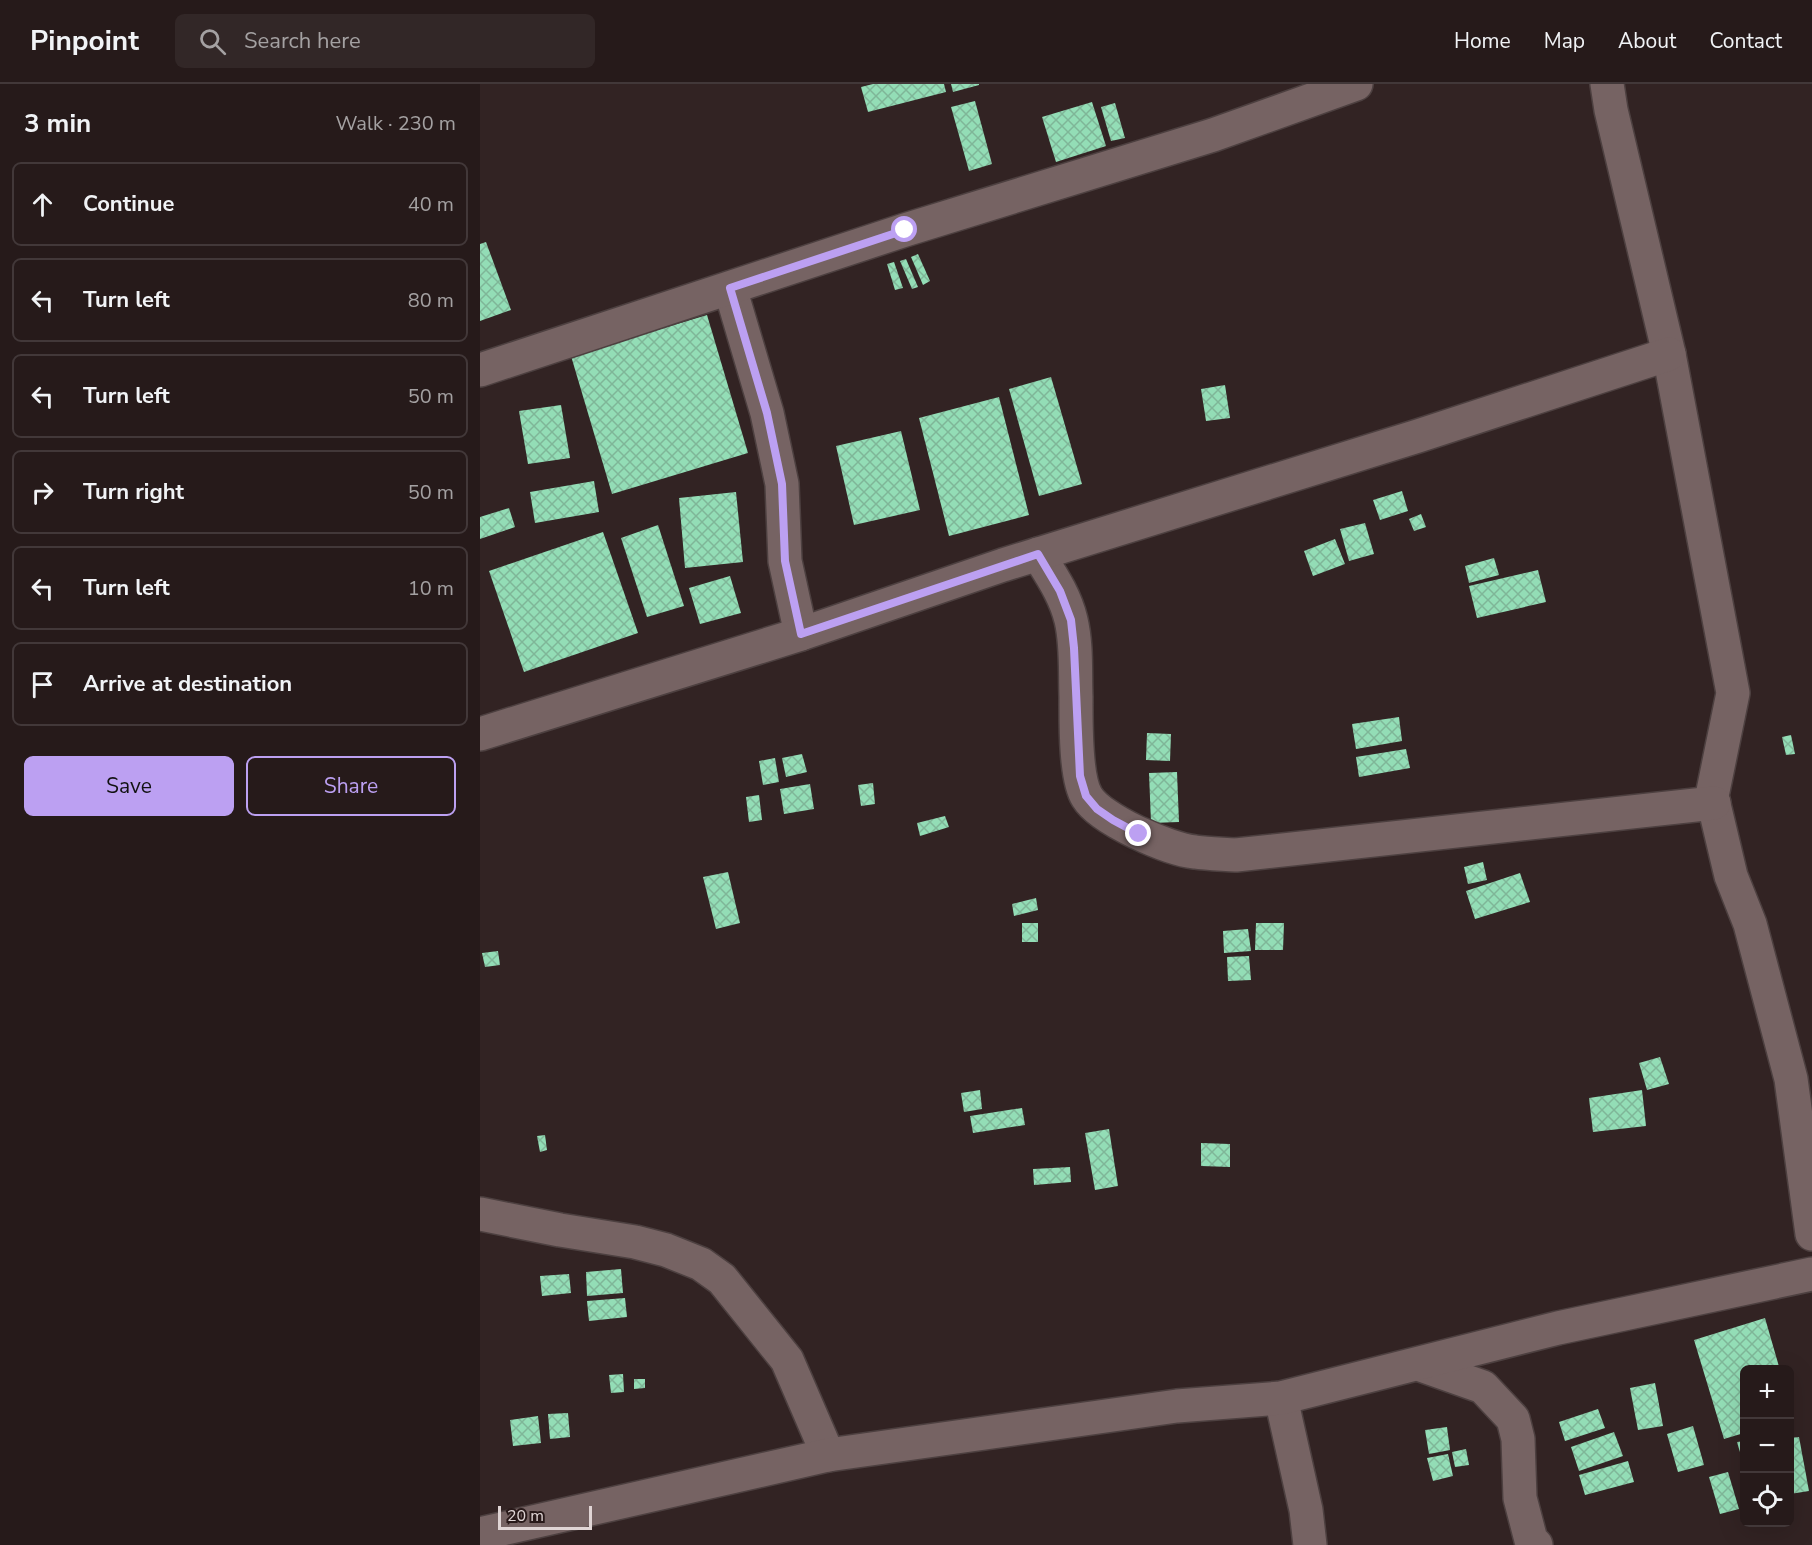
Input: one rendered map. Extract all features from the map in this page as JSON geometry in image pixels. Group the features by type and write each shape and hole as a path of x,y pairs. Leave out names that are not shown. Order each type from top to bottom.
{"street":[{"path":"480,370 905,230 1213,135 1356,84"},
{"path":"1607,84 1611,110 1669,354 1733,693 1719,771 1712,796 1731,876 1750,924 1791,1079 1812,1234"},
{"path":"730,288 767,413 782,484 785,561 801,634"},
{"path":"480,735 801,634 1038,554 1418,436 1669,354"},
{"path":"1038,554 1060,591 1071,620 1080,776 1086,796 1097,809 1139,834 1193,852 1236,855 1714,803"},
{"path":"480,1214 635,1242 701,1263 722,1279 787,1360 828,1455"},
{"path":"480,1533 828,1455 1177,1406 1281,1398 1558,1328 1812,1274"},
{"path":"1418,1364 1483,1387 1513,1419 1518,1439 1520,1498 1531,1540 1536,1545"},
{"path":"1281,1398 1306,1510 1310,1545"}],"building":[{"path":"873,84 944,84 946,92 868,112 861,87"},
{"path":"951,84 979,84 979,85 953,92"},
{"path":"975,101 992,164 969,171 951,107"},
{"path":"1092,102 1106,146 1056,162 1042,117"},
{"path":"1115,103 1125,138 1111,141 1101,107"},
{"path":"486,242 511,310 480,321 480,244"},
{"path":"918,254 930,281 923,285 911,257"},
{"path":"906,259 918,287 912,289 900,261"},
{"path":"894,262 903,288 895,290 887,264"},
{"path":"707,315 748,453 612,494 571,356"},
{"path":"1051,377 1082,484 1039,496 1009,389"},
{"path":"1225,385 1230,418 1206,421 1201,389"},
{"path":"999,397 1029,515 949,536 919,418"},
{"path":"561,405 570,458 528,464 519,411"},
{"path":"901,431 920,510 854,525 836,446"},
{"path":"594,481 599,512 535,523 530,492"},
{"path":"1402,491 1408,511 1380,520 1373,500"},
{"path":"736,492 743,562 685,568 679,498"},
{"path":"509,508 515,527 480,539 480,517"},
{"path":"1421,514 1426,527 1414,531 1409,519"},
{"path":"1365,523 1374,554 1349,561 1340,529"},
{"path":"658,525 684,606 647,617 621,538"},
{"path":"603,532 638,633 524,672 489,571"},
{"path":"1335,539 1345,564 1313,576 1304,551"},
{"path":"1494,558 1499,575 1469,583 1465,566"},
{"path":"1538,570 1546,602 1477,618 1469,586"},
{"path":"730,576 741,613 700,624 689,588"},
{"path":"1399,717 1402,741 1356,749 1352,724"},
{"path":"1147,733 1171,734 1170,761 1146,760"},
{"path":"1791,735 1795,754 1786,755 1782,737"},
{"path":"1406,749 1410,768 1359,777 1356,757"},
{"path":"802,754 807,772 786,777 782,758"},
{"path":"775,758 779,782 763,785 759,761"},
{"path":"1177,772 1179,822 1151,823 1149,773"},
{"path":"873,783 875,804 861,806 858,785"},
{"path":"810,784 814,809 784,814 780,789"},
{"path":"759,795 762,820 749,822 746,797"},
{"path":"945,816 949,827 920,836 917,823"},
{"path":"1483,862 1487,880 1468,884 1464,867"},
{"path":"728,872 740,923 716,929 703,877"},
{"path":"1520,873 1530,902 1475,919 1466,891"},
{"path":"1036,898 1038,910 1014,916 1012,904"},
{"path":"1022,923 1038,923 1038,942 1022,942"},
{"path":"1256,923 1284,923 1283,950 1255,950"},
{"path":"1248,929 1251,951 1224,953 1223,931"},
{"path":"498,951 500,965 485,967 482,953"},
{"path":"1249,956 1251,980 1228,981 1227,957"},
{"path":"1660,1057 1669,1084 1647,1090 1639,1063"},
{"path":"980,1090 982,1109 964,1112 961,1093"},
{"path":"1642,1090 1646,1126 1593,1132 1589,1098"},
{"path":"1022,1108 1025,1125 973,1133 970,1116"},
{"path":"1109,1129 1118,1186 1095,1190 1085,1133"},
{"path":"545,1135 547,1150 540,1152 537,1136"},
{"path":"1201,1143 1230,1144 1230,1167 1201,1166"},
{"path":"1070,1167 1071,1182 1034,1185 1033,1169"},
{"path":"621,1269 623,1293 587,1296 586,1272"},
{"path":"569,1274 571,1293 542,1296 540,1276"},
{"path":"625,1298 627,1317 589,1321 587,1301"},
{"path":"1765,1318 1779,1365 1740,1365 1740,1434 1724,1439 1694,1340"},
{"path":"623,1374 624,1392 611,1393 609,1375"},
{"path":"634,1379 645,1379 645,1388 634,1389"},
{"path":"1655,1383 1663,1426 1638,1430 1630,1388"},
{"path":"1598,1409 1605,1428 1565,1441 1559,1422"},
{"path":"568,1413 570,1437 550,1439 548,1414"},
{"path":"538,1416 541,1443 513,1446 510,1420"},
{"path":"1693,1426 1704,1465 1678,1472 1667,1434"},
{"path":"1447,1427 1450,1450 1429,1454 1425,1430"},
{"path":"1614,1432 1623,1456 1579,1471 1571,1447"},
{"path":"1799,1437 1809,1491 1794,1493 1794,1473 1794,1438"},
{"path":"1466,1449 1469,1465 1455,1467 1452,1452"},
{"path":"1448,1454 1453,1476 1433,1481 1427,1458"},
{"path":"1628,1461 1634,1482 1585,1495 1579,1475"},
{"path":"1728,1472 1739,1509 1720,1514 1709,1477"}],"route":[{"path":"905,230 730,288 767,413 782,484 785,561 801,634 1038,554 1060,591 1071,620 1080,776 1086,796 1097,809 1139,834"}]}
